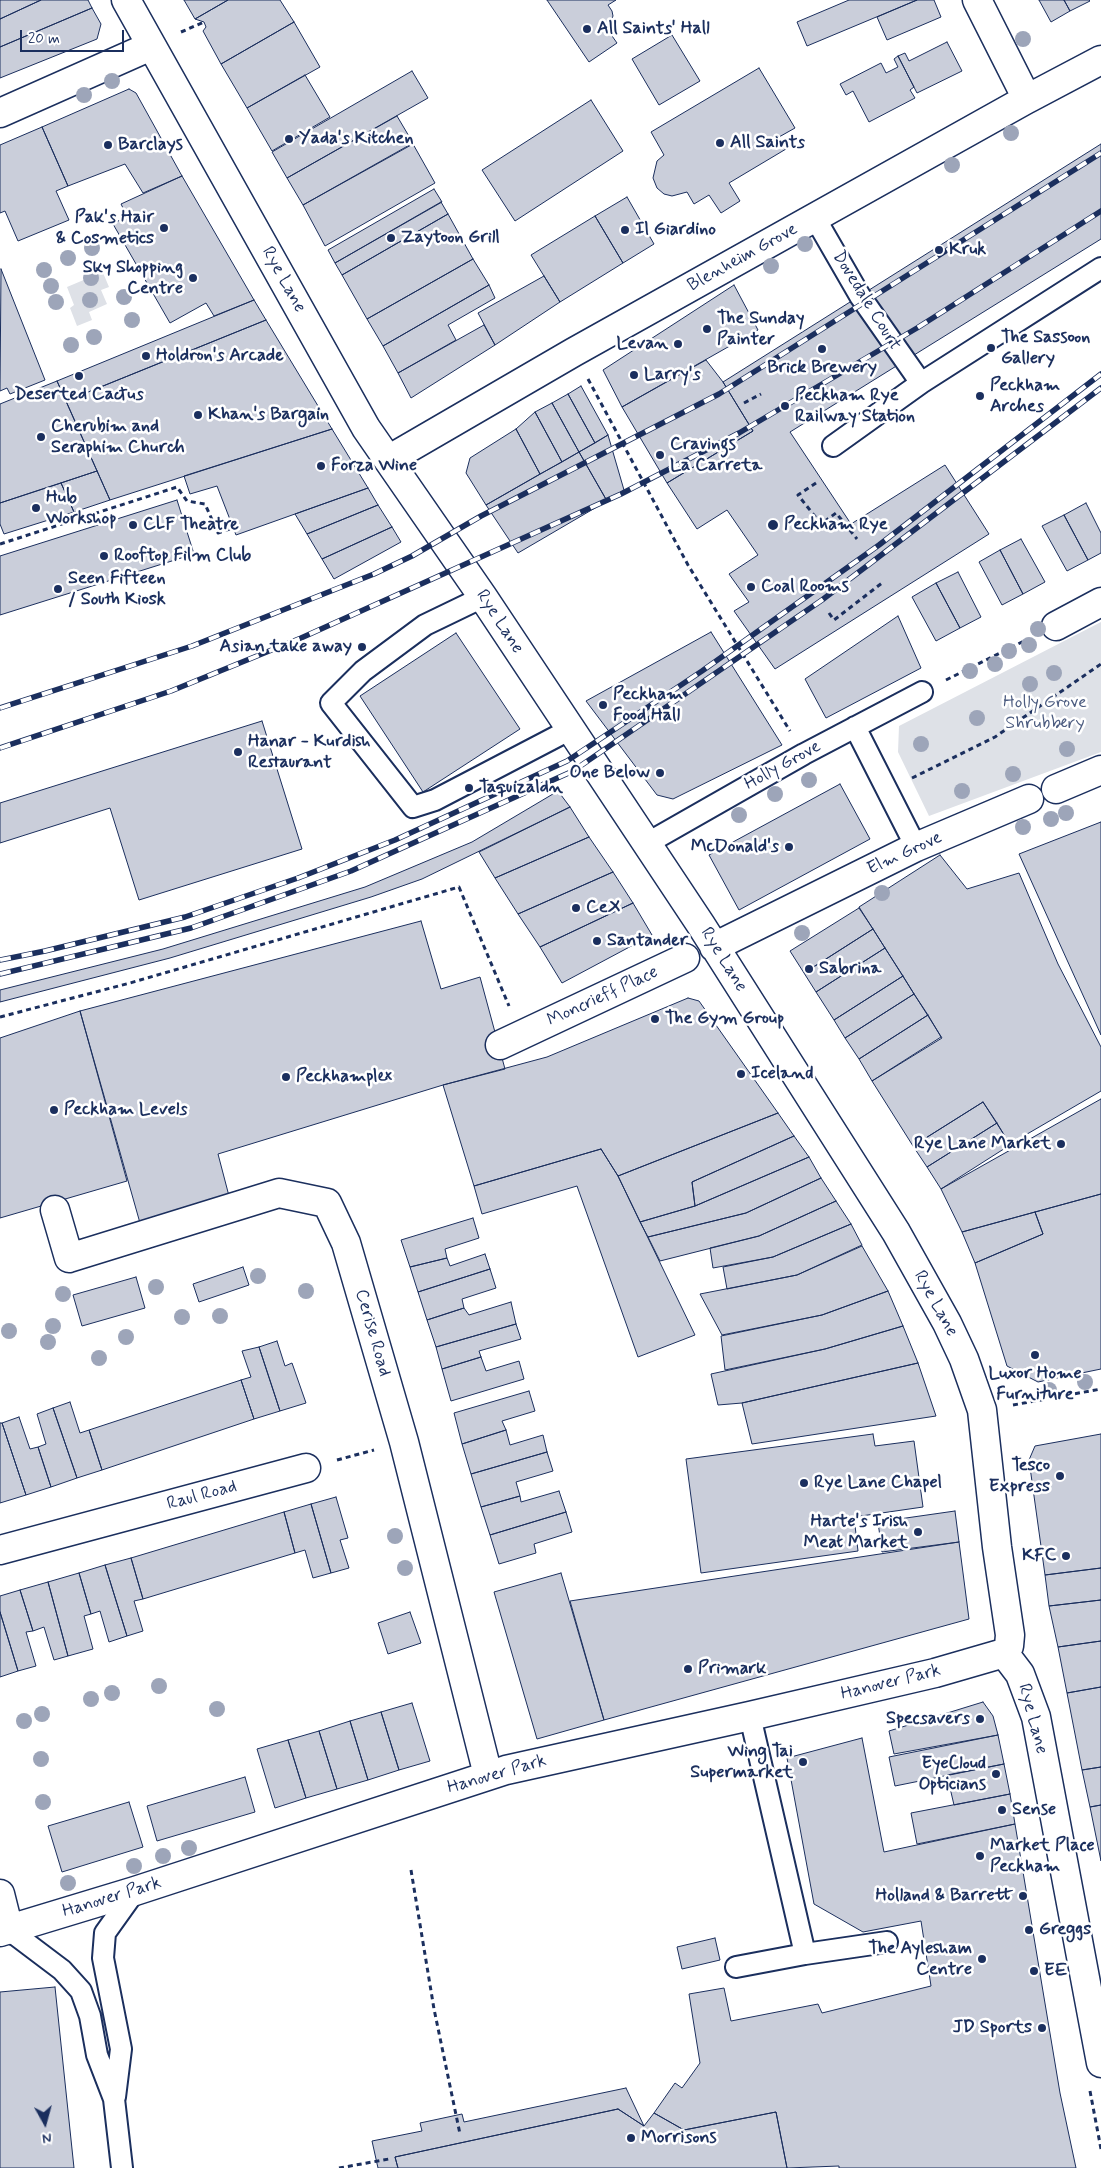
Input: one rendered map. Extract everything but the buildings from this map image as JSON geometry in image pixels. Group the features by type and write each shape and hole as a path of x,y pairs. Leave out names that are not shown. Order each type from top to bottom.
{"street":[{"name":"Rye Lane","path":"126,0 366,428 483,597 646,844 702,925 714,947 896,1232 947,1323 964,1359 982,1410 996,1547 1010,1635 1009,1646 1004,1653 1020,1674 1036,1717 1101,2063"},
{"path":"977,0 1027,99"},
{"path":"0,113 151,46"},
{"name":"Blenheim Grove","path":"388,460 574,352 1027,99 1101,60"},
{"path":"1056,626 1101,602"},
{"name":"Elm Grove","path":"1056,789 1101,770"},
{"name":"Elm Grove","path":"714,947 916,847 1029,800"},
{"name":"Moncrieff Place","path":"511,1040 685,958"},
{"name":"Cerise Road","path":"55,1210 69,1258 279,1193 327,1203 346,1243 404,1442 488,1775"},
{"name":"Raul Road","path":"0,1550 306,1468"},
{"name":"Hanover Park","path":"4,1931 135,1891 488,1775 750,1716 935,1672 1004,1653"},
{"path":"0,1894 4,1931"}],"lane":[{"name":"Dovedale Court","path":"815,218 860,296 920,383"},
{"path":"833,446 920,383 1101,268"},
{"path":"483,597 425,625 363,671 331,703 413,807 435,800 571,729"},
{"name":"Holly Grove","path":"646,844 804,754 922,692"},
{"path":"855,727 916,847"},
{"name":"Elm Grove","path":"1029,800 1056,789"},
{"path":"750,1716 805,1954"},
{"path":"114,2099 122,2049 103,1958 105,1933 135,1891"},
{"path":"4,1931 62,1970 81,1992 90,2016 97,2055 114,2099 122,2168"},
{"path":"736,1967 805,1954 888,1942"}],"path":[{"path":"574,352 688,565 804,754"},
{"path":"744,403 761,394"},
{"path":"816,483 798,495 821,524 836,513 856,539"},
{"path":"0,544 177,487 187,501 205,504 218,533 233,528"},
{"path":"829,613 834,620 882,583"},
{"path":"922,692 1056,626"},
{"path":"888,790 995,737 1101,664"},
{"path":"0,1017 130,983 459,887 511,1040"},
{"path":"1007,1406 1101,1389"},
{"path":"306,1468 404,1442"},
{"path":"411,1870 434,2009 460,2134"},
{"path":"338,2168 389,2158"}],"green space":[{"path":"101,268 109,287 101,290 107,304 89,312 92,320 77,326 70,308 74,305 67,287 86,279 85,275"},
{"name":"Holly Grove Shrubbery","path":"1101,622 1101,752 929,816 898,752 899,726"}],"railway":[{"path":"0,708 192,646 374,574 412,556 481,516 719,394 1101,153"},
{"path":"0,748 171,691 301,638 621,494 739,433 917,328 1101,211"},
{"path":"0,960 185,917 298,878 395,840 567,761 702,671 879,545 1101,374"},
{"path":"0,974 191,928 351,871 573,771 822,600 1101,388"}],"place":[{"name":"All Saints' Hall","path":"587,29"},
{"name":"Yada's Kitchen","path":"289,139"},
{"name":"All Saints","path":"720,143"},
{"name":"Barclays","path":"108,145"},
{"name":"Pak's Hair & Cosmetics","path":"164,228"},
{"name":"Il Giardino","path":"625,230"},
{"name":"Zaytoon Grill","path":"391,238"},
{"name":"Kruk","path":"939,250"},
{"name":"Sky Shopping Centre","path":"193,278"},
{"name":"The Sunday Painter","path":"707,329"},
{"name":"Levan","path":"678,344"},
{"name":"The Sassoon Gallery","path":"991,348"},
{"name":"Brick Brewery","path":"822,349"},
{"name":"Holdron's Arcade","path":"146,356"},
{"name":"Larry's","path":"634,375"},
{"name":"Deserted Cactus","path":"79,376"},
{"name":"Peckham Arches","path":"980,396"},
{"name":"Peckham Rye Railway Station","path":"785,406"},
{"name":"Khan's Bargain","path":"198,415"},
{"name":"Cherubim and Seraphim Church","path":"41,437"},
{"name":"Cravings La Carreta","path":"660,455"},
{"name":"Forza Wine","path":"321,466"},
{"name":"Hub Workshop","path":"36,508"},
{"name":"CLF Theatre","path":"133,525"},
{"name":"Peckham Rye","path":"773,525"},
{"name":"Rooftop Film Club","path":"104,556"},
{"name":"Coal Rooms","path":"751,587"},
{"name":"Seen Fifteen / South Kiosk","path":"58,589"},
{"name":"Asian take away","path":"362,647"},
{"name":"Peckham Food Hall","path":"603,705"},
{"name":"Hanar - Kurdish Restaurant","path":"238,752"},
{"name":"One Below","path":"660,773"},
{"name":"Taquizaldn","path":"469,788"},
{"name":"McDonald's","path":"789,847"},
{"name":"CeX","path":"576,908"},
{"name":"Santander","path":"597,941"},
{"name":"Sabrina","path":"809,969"},
{"name":"The Gym Group","path":"655,1019"},
{"name":"Iceland","path":"741,1074"},
{"name":"Peckhamplex","path":"286,1077"},
{"name":"Peckham Levels","path":"54,1110"},
{"name":"Rye Lane Market","path":"1061,1144"},
{"name":"Luxor Home Furniture","path":"1035,1355"},
{"name":"Tesco Express","path":"1060,1476"},
{"name":"Rye Lane Chapel","path":"804,1483"},
{"name":"Harte's Irish Meat Market","path":"918,1532"},
{"name":"KFC","path":"1066,1556"},
{"name":"Primark","path":"688,1669"},
{"name":"Specsavers","path":"980,1719"},
{"name":"Wing Tai Supermarket","path":"803,1762"},
{"name":"EyeCloud Opticians","path":"996,1774"},
{"name":"Sense","path":"1002,1810"},
{"name":"Market Place Peckham","path":"980,1856"},
{"name":"Holland & Barrett","path":"1023,1896"},
{"name":"Greggs","path":"1029,1930"},
{"name":"The Aylesham Centre","path":"982,1959"},
{"name":"EE","path":"1034,1971"},
{"name":"JD Sports","path":"1042,2028"},
{"name":"Morrisons","path":"631,2138"}]}
